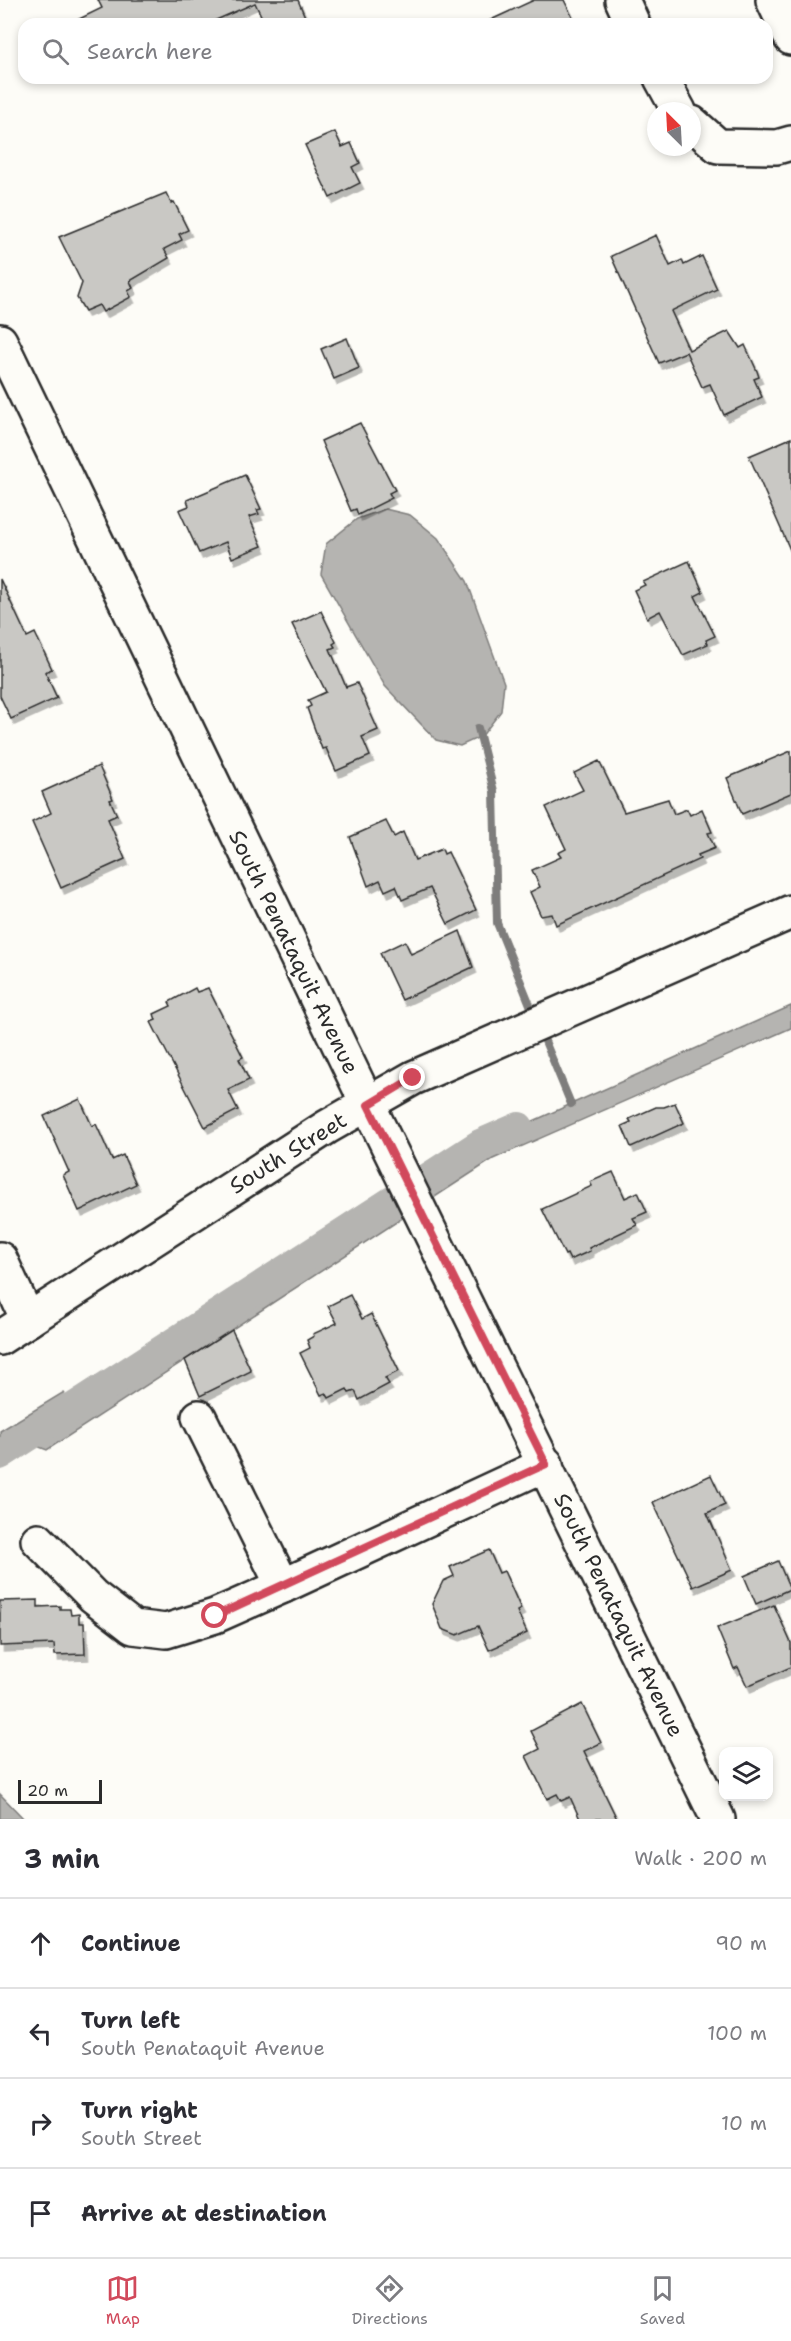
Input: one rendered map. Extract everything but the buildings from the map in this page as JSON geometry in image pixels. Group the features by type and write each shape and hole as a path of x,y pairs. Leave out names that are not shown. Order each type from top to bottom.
{"street":[{"path":"622,0 630,18"},
{"path":"772,0 791,38"},
{"path":"664,84 674,102"},
{"path":"701,131 718,146 777,147 791,143"},
{"name":"South Penataquit Avenue","path":"0,341 368,1105 546,1464 718,1819"},
{"name":"South Street","path":"0,1338 327,1127 413,1078 791,912"},
{"path":"0,1259 28,1320"},
{"path":"199,1416 283,1586"},
{"path":"38,1540 93,1596 133,1627 166,1631 215,1616 546,1464"}],"shaded area":[{"path":"385,509 410,515 438,538 467,581 504,683 501,711 482,736 460,746 436,740 385,686 321,574 326,544 357,519"},
{"path":"791,1006 791,1028 493,1159 47,1450 16,1438 0,1448 0,1431 64,1392 72,1414 475,1147"},
{"path":"0,1794 24,1819 0,1819"}],"waterway":[{"path":"478,728 494,791 497,923 535,1017"},
{"path":"540,1029 571,1104"},
{"path":"0,1455 480,1144 519,1127"}],"route":[{"path":"215,1616 546,1464 368,1105 413,1078"}]}
